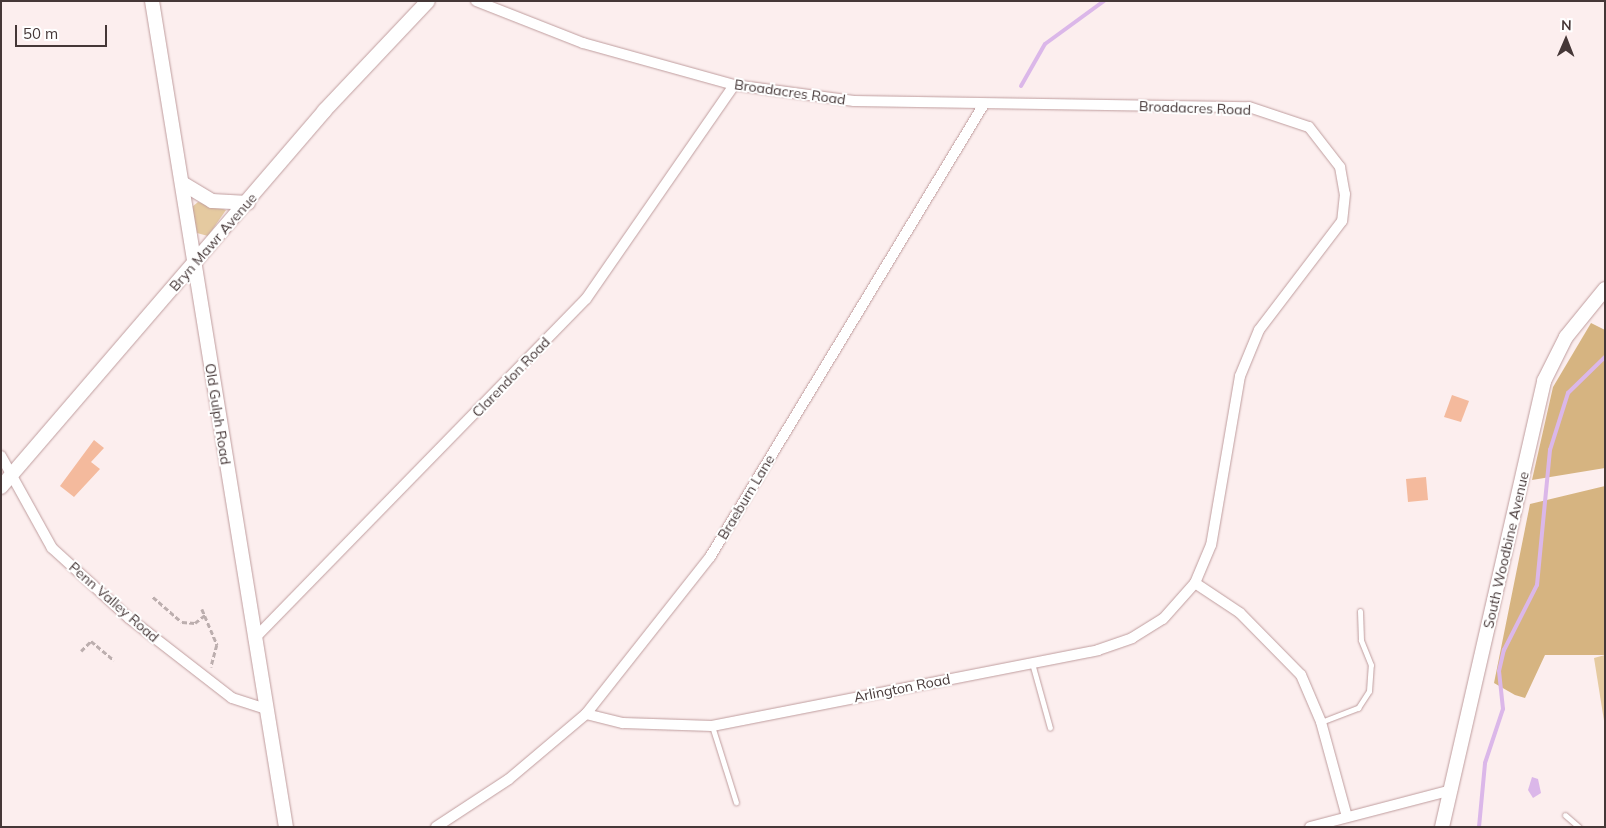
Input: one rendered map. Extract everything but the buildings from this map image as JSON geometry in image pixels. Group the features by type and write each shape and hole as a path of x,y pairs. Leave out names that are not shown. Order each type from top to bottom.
{"street":[{"name":"Old Gulph Road","path":"152,1 265,709 286,827"},
{"name":"Bryn Mawr Avenue","path":"6,482 248,203 324,112 428,1"},
{"name":"Broadacres Road","path":"476,1 582,43 734,85 854,101 1249,107 1309,127 1340,168 1346,194 1342,221 1259,330 1240,376 1211,545 1195,583"},
{"name":"Clarendon Road","path":"254,639 586,299 734,85"},
{"name":"Braeburn Lane","path":"436,827 509,779 586,714 710,557 984,104"},
{"path":"182,183 212,201 248,203"},
{"name":"South Woodbine Avenue","path":"1442,827 1452,790 1544,380 1566,337 1605,289"},
{"name":"Penn Valley Road","path":"1,456 6,482 52,548 129,618 232,698 265,709"},
{"path":"1195,583 1240,613 1301,675 1320,722 1347,817"},
{"name":"Arlington Road","path":"586,714 623,723 712,726 1032,663 1132,638 1163,619 1195,583"},
{"path":"1310,827 1452,790"}],"lane":[{"path":"1320,722 1358,708 1369,691 1371,665 1361,640 1360,610"},
{"path":"1032,663 1050,728"},
{"path":"712,726 736,802"},
{"path":"1565,815 1580,827"}],"path":[{"path":"153,597 182,622 194,623 206,614"},
{"path":"202,609 206,614 217,646 205,677"},
{"path":"81,651 91,641 114,660"}],"shaded area":[{"path":"198,202 226,210 208,236 197,233 192,207"},
{"path":"1591,323 1605,330 1605,468 1532,480 1553,387"},
{"path":"1605,486 1605,655 1545,655 1525,698 1515,695 1494,683 1530,504"},
{"path":"1605,655 1605,727 1594,658"},
{"path":"1532,777 1538,779 1541,793 1533,798 1528,790"}],"waterway":[{"path":"1021,86 1045,44 1104,1"},
{"path":"1479,827 1485,763 1503,709 1499,671 1504,650 1537,585 1550,450 1568,393 1605,357"}]}
